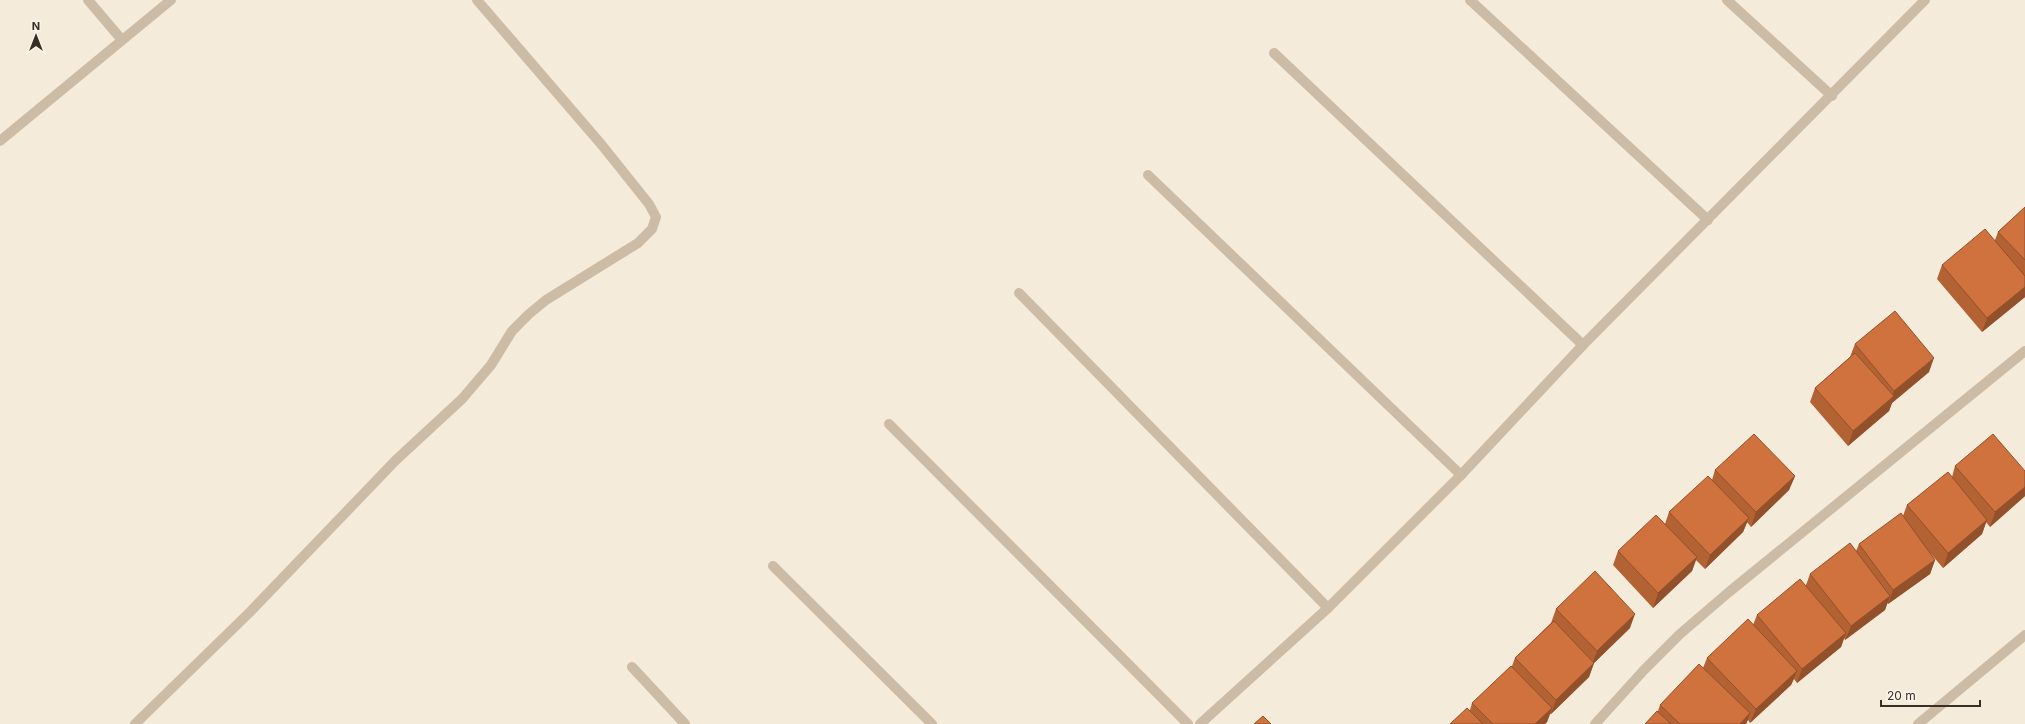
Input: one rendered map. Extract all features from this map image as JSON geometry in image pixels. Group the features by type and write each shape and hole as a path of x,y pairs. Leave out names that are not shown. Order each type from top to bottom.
{"street":[{"path":"88,0 122,40"},
{"path":"0,142 171,0"},
{"path":"135,724 250,612 396,460 462,399 491,365 512,331 529,314 546,300 638,243 652,229 656,217 648,204 602,144 477,0"},
{"path":"1470,0 1708,220"},
{"path":"1727,0 1832,96"},
{"path":"1200,724 1328,608 1461,475 1583,346 1832,96 1924,0"},
{"path":"1274,53 1583,346"},
{"path":"1148,175 1461,475"},
{"path":"1019,293 1328,608"},
{"path":"1595,724 1644,670 1680,634 1729,592 2025,351"},
{"path":"889,424 1188,724"},
{"path":"774,566 932,724"},
{"path":"1918,724 2025,635"},
{"path":"632,667 685,724"}],"building":[{"path":"2025,207 2025,260 1998,232"},
{"path":"1985,229 2025,276 2025,287 1987,318 1942,265"},
{"path":"1895,311 1934,358 1894,391 1855,344"},
{"path":"1855,353 1894,396 1853,431 1815,388"},
{"path":"1754,434 1795,476 1756,512 1715,470"},
{"path":"1993,434 2025,471 2025,487 1995,512 1955,466"},
{"path":"1948,472 1987,520 1948,553 1907,505"},
{"path":"1708,476 1749,518 1710,555 1669,512"},
{"path":"1901,513 1935,560 1893,590 1859,544"},
{"path":"1656,515 1697,557 1658,593 1618,551"},
{"path":"1850,543 1890,596 1851,626 1810,574"},
{"path":"1595,571 1635,614 1597,651 1556,609"},
{"path":"1800,579 1846,633 1802,669 1757,615"},
{"path":"1748,619 1797,671 1756,709 1707,658"},
{"path":"1554,621 1594,663 1556,700 1515,658"},
{"path":"1699,664 1750,713 1740,724 1680,724 1660,705"},
{"path":"1511,666 1552,708 1535,724 1493,724 1472,703"},
{"path":"1467,708 1483,724 1450,724"},
{"path":"1657,711 1671,724 1645,724"},
{"path":"1263,716 1271,724 1254,724"}]}
